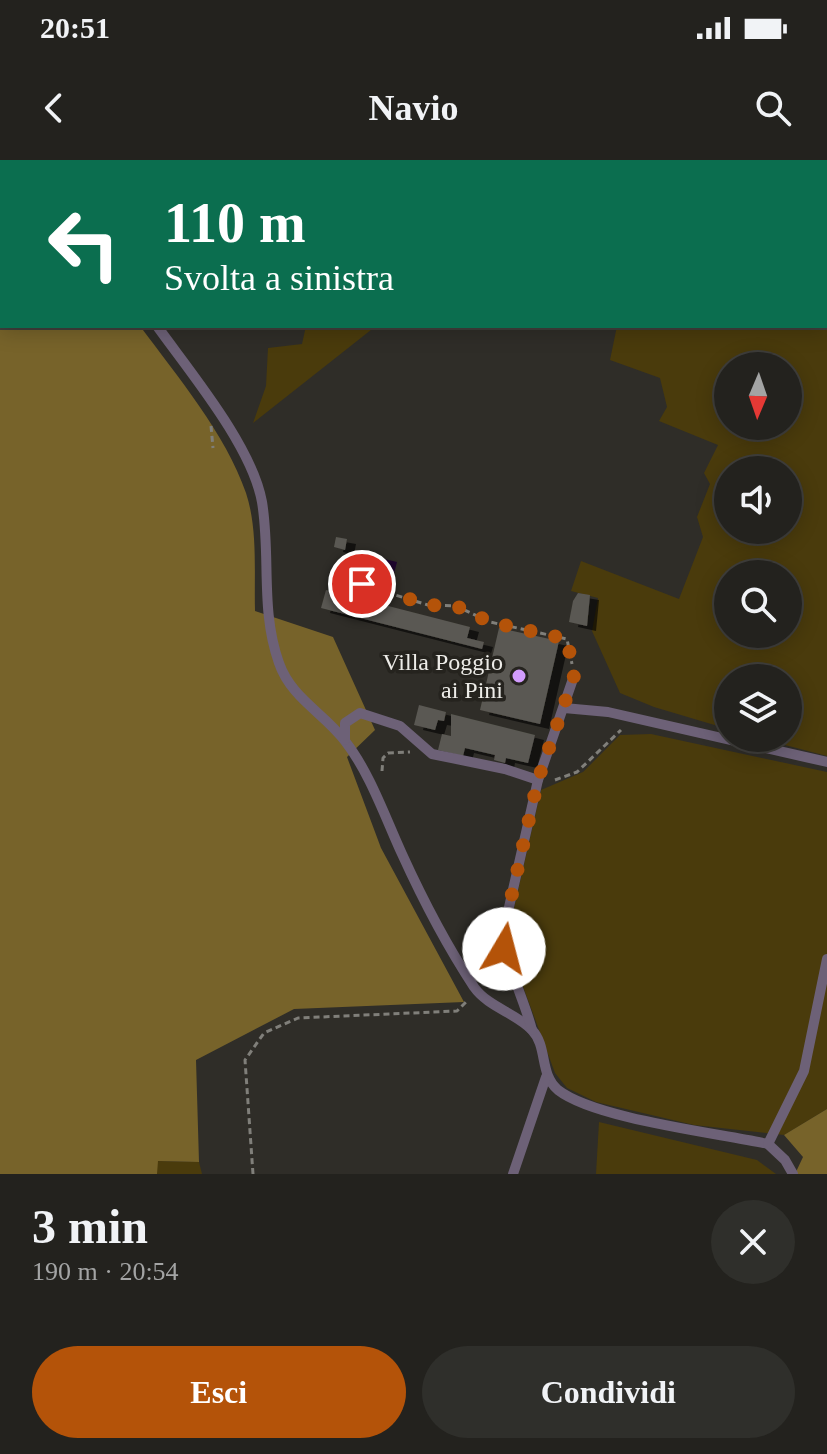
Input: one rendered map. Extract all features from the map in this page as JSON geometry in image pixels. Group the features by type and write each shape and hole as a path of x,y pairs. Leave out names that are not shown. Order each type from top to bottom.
{"lane":[{"path":"158,328 215,407 255,477 264,521 267,617 280,667 296,693 345,740 369,782 408,867 477,991 532,1030"},
{"path":"513,1174 546,1077 540,1045 504,949 504,929 537,784 574,676"},
{"path":"564,708 608,712 827,762"},
{"path":"345,740 345,723 360,713 400,726 419,739 432,754 505,769 537,784"},
{"path":"768,1144 804,1071 827,959"},
{"path":"546,1077 559,1090 594,1106 768,1144 785,1160 793,1174"}],"path":[{"path":"339,578 428,605 456,606 490,622 567,639 574,676"},
{"path":"537,784 577,772 616,733 631,724 643,722"},
{"path":"369,782 382,774 383,758 388,753 409,754 419,739"},
{"path":"253,1174 245,1060 264,1033 298,1018 457,1011 477,991"}],"shaded area":[{"path":"0,328 141,328 213,427 246,493 255,551 255,611 333,637 375,730 347,757 381,848 464,1002 294,1009 196,1060 199,1162 158,1161 157,1174 0,1174"},
{"path":"306,328 373,328 253,423 266,386 268,348 302,344"},
{"path":"617,328 827,328 827,756 802,749 802,664 714,664 714,725 654,707 620,693 592,631 598,598 571,591 581,561 679,599 703,537 697,517 710,484 704,473 718,445 659,421 667,407 660,378 610,360"},
{"path":"359,553 397,562 392,581 355,571"},
{"path":"651,734 714,748 714,752 734,752 827,772 827,1109 784,1135 694,1125 596,1102 567,1088 555,1073 508,946 509,930 541,790 583,772 620,735"},
{"path":"827,1109 827,1174 795,1174 803,1157 784,1135"},
{"path":"599,1122 757,1160 776,1174 596,1174"},
{"path":"157,1161 199,1162 202,1174 157,1174"}],"building":[{"path":"336,537 347,539 345,550 334,547"},
{"path":"326,590 470,627 467,638 484,642 482,649 321,608"},
{"path":"578,593 590,595 587,626 569,622 573,601"},
{"name":"Villa Poggio ai Pini","path":"499,628 559,641 540,724 480,710"},
{"path":"419,705 446,712 444,721 438,720 435,730 414,725"},
{"path":"451,714 535,735 528,763 506,758 505,763 494,760 495,755 465,748 463,756 438,750 442,734 451,736"}],"place":[{"name":"Villa Poggio ai Pini","path":"519,676"}],"route":[{"path":"362,584 428,605 456,606 490,622 567,639 574,676 538,780 504,929 504,949"}]}
